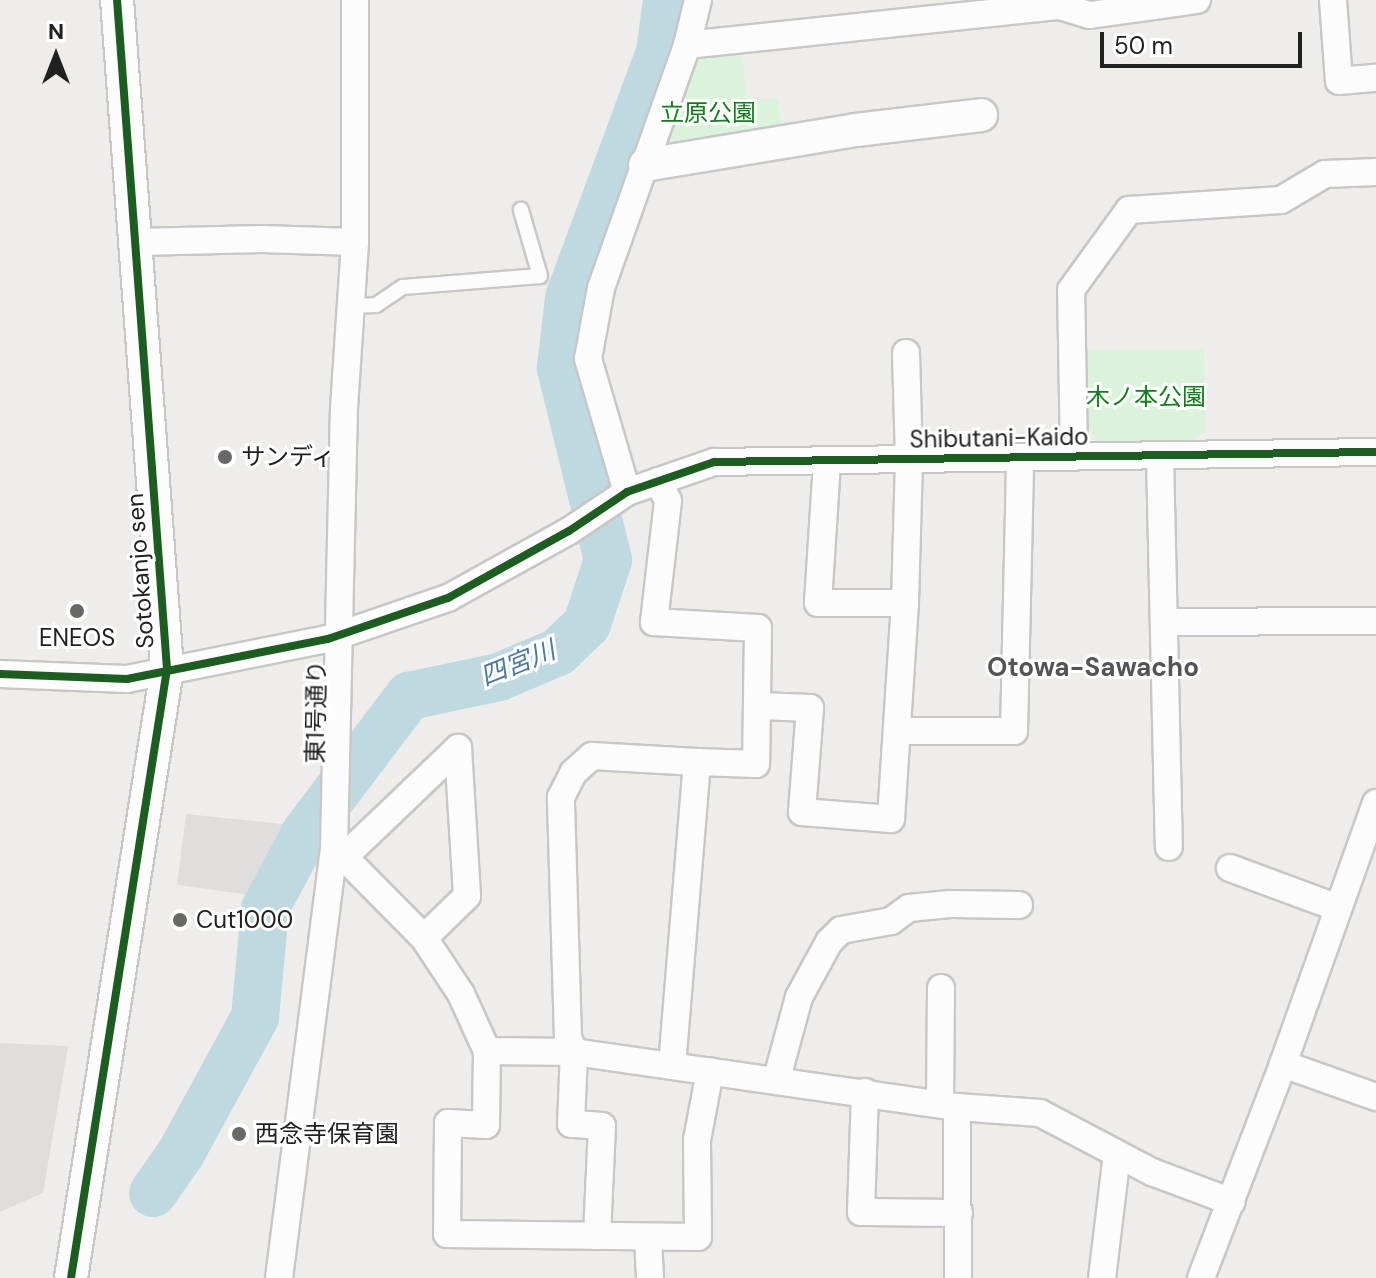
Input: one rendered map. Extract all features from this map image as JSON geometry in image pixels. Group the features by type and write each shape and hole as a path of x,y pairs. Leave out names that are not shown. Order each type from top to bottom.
{"street":[{"name":"Sotokanjo sen","path":"71,1278 167,669 117,0"},
{"name":"東1号通り","path":"279,1278 339,852 337,636 355,242 355,0"},
{"path":"627,492 588,359 601,288 687,45 698,0"},
{"path":"687,45 1060,3 1090,15 1197,0"},
{"path":"1333,0 1339,81 1376,78"},
{"path":"645,165 856,130 981,115"},
{"path":"1074,457 1071,290 1129,210 1281,200 1325,174 1376,172"},
{"path":"137,242 355,242"},
{"path":"759,706 810,708 802,812 891,819 905,603 909,460 906,353"},
{"name":"Shibutani-Kaido","path":"0,674 127,679 337,636 448,598 569,531 627,492 714,462 827,463 1376,452"},
{"path":"899,731 1014,731 1020,457"},
{"path":"1160,457 1169,847"},
{"path":"827,463 818,603 905,603"},
{"path":"597,1236 602,1126 571,1124 574,1052 568,1038 561,797 573,773 592,756 756,764 758,628 654,622 668,501 658,481"},
{"path":"1164,622 1376,621"},
{"path":"424,938 467,896 458,748 339,852 424,938 461,994 487,1051 486,1125 448,1123 447,1234 698,1237 697,1140 710,1071"},
{"path":"672,1064 697,762"},
{"path":"1201,1278 1232,1202 1374,813"},
{"path":"1230,868 1338,908"},
{"path":"777,1078 799,997 829,942 841,930 891,921 909,908 950,904 1019,905"},
{"path":"941,988 959,1213 958,1278"},
{"path":"487,1051 574,1052 777,1078 948,1105 1040,1113 1152,1172 1232,1202"},
{"path":"1283,1064 1376,1097"},
{"path":"865,1092 861,1212 959,1213"},
{"path":"1102,1278 1117,1154"},
{"path":"648,1237 650,1278"}],"lane":[{"path":"351,306 376,305 403,287 540,276 521,210"}],"green space":[{"name":"立原公園","path":"741,39 746,94 754,100 778,98 784,142 645,165 687,45"},
{"name":"木ノ本公園","path":"1204,349 1205,432 1186,444 1099,444 1089,428 1088,350"}],"shaded area":[{"path":"186,814 294,825 268,867 257,896 177,885"},
{"path":"0,1043 68,1046 43,1193 0,1212"}],"waterway":[{"name":"四宮川","path":"153,1193 181,1153 255,1017 265,909 306,832 409,696 499,677 558,652 587,624 608,560 561,368 569,298 660,52 667,0"}],"cycle path":[{"path":"71,1278 167,669 117,0"},
{"path":"0,674 127,679 328,639 448,598 569,531 627,492 714,462 1376,452"}],"place":[{"name":"サンディ","path":"225,457"},
{"name":"ENEOS","path":"77,611"},
{"name":"Cut1000","path":"180,920"},
{"name":"西念寺保育園","path":"239,1134"}],"district":[{"name":"Otowa-Sawacho","path":"1093,668"}]}
